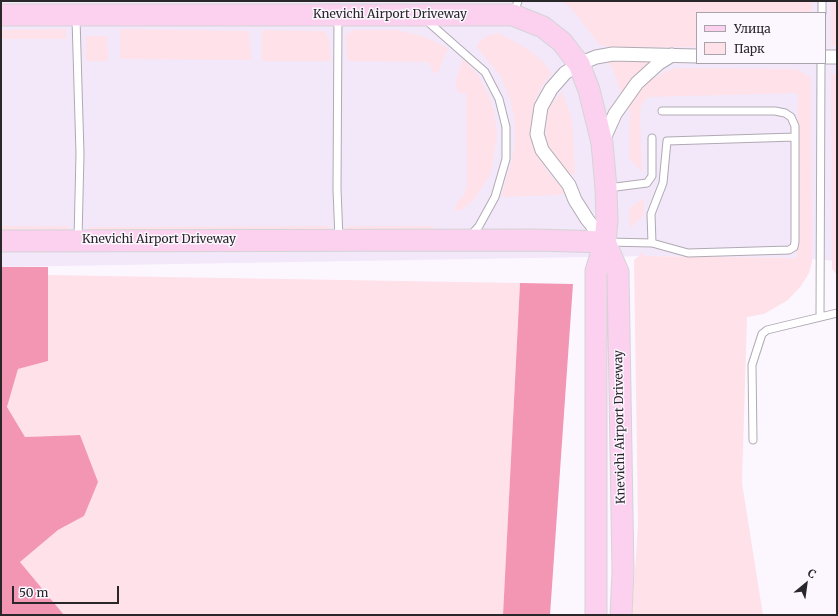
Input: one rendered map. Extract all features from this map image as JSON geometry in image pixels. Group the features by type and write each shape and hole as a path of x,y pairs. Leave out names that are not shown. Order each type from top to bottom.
{"main road":[{"name":"Knevichi Airport Driveway","path":"1,14 338,15 419,14 516,8 528,20 553,34 572,52 580,64 589,90 602,143 606,188 607,221 605,242 596,271 596,615"},
{"name":"Knevichi Airport Driveway","path":"1,241 466,240 605,242"},
{"name":"Knevichi Airport Driveway","path":"605,242 618,272 623,572 621,615"}],"street":[{"path":"605,242 587,219 575,200 569,185 547,158 537,134 538,120 546,98 558,81 580,64 596,57 614,54 696,56"},
{"path":"602,143 615,114 638,83 659,64 672,55"},
{"path":"826,57 837,58"}],"lane":[{"path":"822,1 822,12"},
{"path":"419,14 484,72 499,99 506,127 506,159 495,197 479,226 466,240"},
{"path":"76,15 80,154 78,240"},
{"path":"338,15 337,189 339,241"},
{"path":"820,316 821,64"},
{"path":"605,242 652,242 688,253 789,250 794,247 795,126 791,117 785,113 775,111 662,111"},
{"path":"652,242 651,214 663,183 667,141 795,137"},
{"path":"606,188 647,183 652,176 652,138"},
{"path":"753,440 752,365 758,340 767,330 837,313"}],"shaded area":[{"path":"1,1 837,1 837,261 797,258 649,256 1,267"},
{"path":"1,267 48,267 48,361 18,369 7,407 25,437 80,435 98,482 84,516 58,530 20,562 64,615 1,615"},
{"path":"520,283 573,284 550,615 503,615"}],"green space":[{"path":"561,1 812,1 812,12 696,12 696,47 612,48 600,45 570,7"},
{"path":"831,1 837,1 837,46 831,46"},
{"path":"66,29 66,39 1,39 1,30"},
{"path":"120,29 249,31 251,60 120,59"},
{"path":"262,30 325,31 329,39 331,61 262,61"},
{"path":"353,30 396,30 425,37 448,48 437,74 432,71 429,62 348,61 345,36"},
{"path":"499,33 528,49 541,60 552,73 536,98 532,128 538,156 548,172 566,193 559,195 501,197 512,160 515,140 514,118 510,98 501,77 476,46 484,37"},
{"path":"86,36 107,36 108,61 86,61"},
{"path":"463,58 478,75 489,96 494,111 497,135 491,173 474,200 460,211 454,209 458,201 463,196 467,185 466,93 458,93 455,83"},
{"path":"652,59 653,62 622,95 612,68 606,60"},
{"path":"677,68 796,69 811,77 812,262 809,273 801,286 788,300 764,314 747,317 742,483 763,615 632,615 638,525 634,260 644,252 645,256 797,258 798,93 648,97 642,103 640,112 642,172 629,158 630,110 627,108 648,82 665,72"},
{"path":"831,74 837,74 837,275 832,269"},
{"path":"562,92 571,117 573,133 575,174 570,175 552,155 545,135 549,108"},
{"path":"644,198 644,215 630,228 629,208"},
{"path":"1,226 68,226 68,232 1,232"},
{"path":"329,226 327,232 89,232 89,227"},
{"path":"347,226 437,226 425,231 347,230"},
{"path":"48,275 520,283 503,615 64,615 20,562 58,530 84,516 80,435 25,437 7,407 18,369 48,361"}]}
